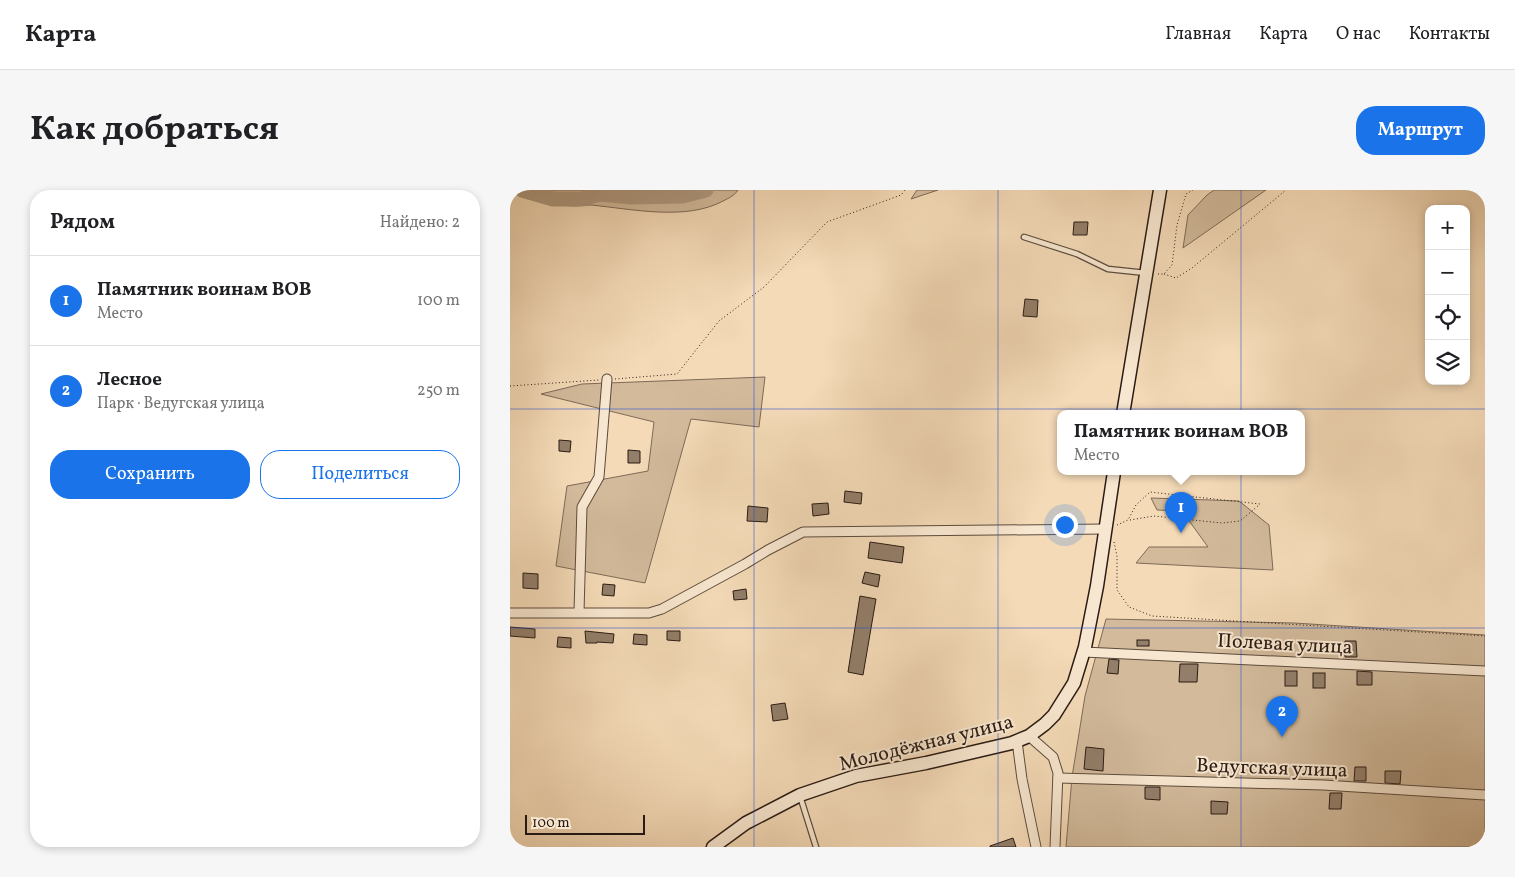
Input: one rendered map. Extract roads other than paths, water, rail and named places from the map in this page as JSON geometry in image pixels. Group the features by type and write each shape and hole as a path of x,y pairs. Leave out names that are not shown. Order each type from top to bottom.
{"main road":[{"path":"1124,410 1160,190"},
{"name":"Молодёжная улица","path":"713,847 746,823 800,795 856,776 979,752 1017,741 1029,736 1045,724 1054,715 1074,683 1084,652 1098,586 1114,475"}],"street":[{"path":"579,612 582,507 599,477 607,379"},
{"path":"510,613 649,613 662,609 803,532 1105,529"},
{"name":"Полевая улица","path":"1084,652 1485,671"},
{"path":"1029,736 1053,757 1058,773 1055,847"},
{"path":"1017,741 1022,779 1036,847"},
{"name":"Ведугская улица","path":"1058,778 1322,785 1485,794"}],"lane":[{"path":"1024,237 1077,254 1108,269 1147,274"},
{"path":"800,795 816,847"}],"waterway":[{"path":"522,190 553,199 582,199 600,194 632,197 682,196 706,190"}],"place":[{"name":"Памятник воинам ВОВ","path":"1181,533"},
{"name":"Лесное","path":"1282,737"}]}
